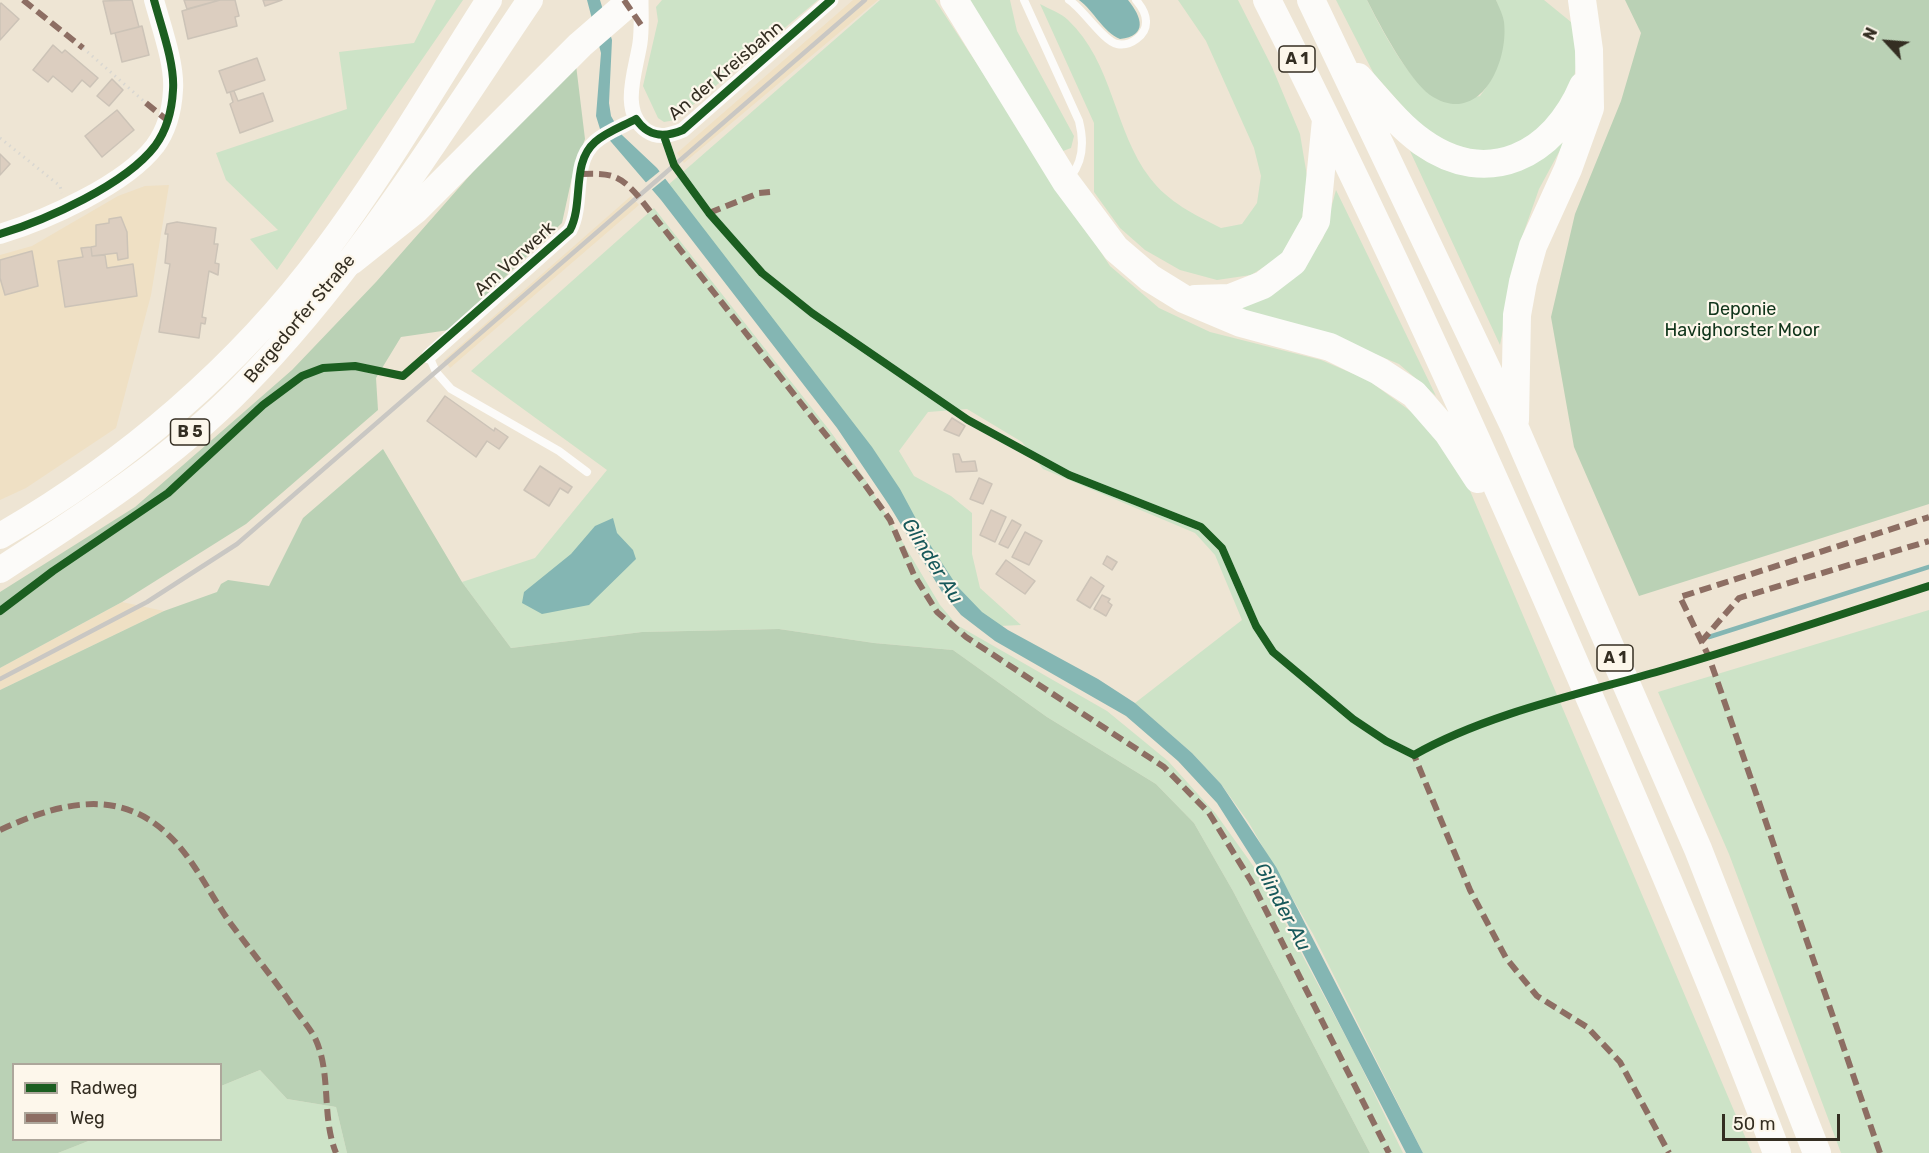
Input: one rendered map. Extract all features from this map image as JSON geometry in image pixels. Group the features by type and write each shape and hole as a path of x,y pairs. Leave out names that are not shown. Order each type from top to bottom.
{"highway":[{"name":"Bergedorfer Straße","path":"0,536 43,511 135,446 197,392 267,321 325,251 489,0"},
{"name":"Bergedorfer Straße","path":"0,570 109,498 241,388 279,348 351,261 530,0"},
{"path":"351,261 415,210 580,45 632,0"},
{"path":"954,0 1066,182 1116,249 1150,278 1184,299 1241,323 1330,347 1379,371 1414,394 1448,433 1484,487 1509,510"},
{"name":"A 1","path":"1267,0 1327,118 1509,510 1672,890 1777,1153"},
{"name":"A 1","path":"1311,0 1515,428 1698,849 1817,1153"},
{"path":"1515,428 1516,315 1523,282 1533,246 1584,129 1590,108 1588,29 1582,0"},
{"path":"1340,59 1420,141 1449,157 1480,164 1497,164 1528,154 1556,131 1578,100 1590,67"},
{"path":"1184,299 1230,298 1263,285 1293,262 1316,221 1327,118"}],"street":[{"path":"0,234 65,209 140,162 164,132 173,89 154,0"},
{"path":"641,0 641,41 631,91 636,119 652,134 664,136"},
{"name":"An der Kreisbahn","path":"664,136 683,130 831,0"},
{"name":"Am Vorwerk","path":"429,356 570,230 578,209 583,161 589,148 603,136 636,119"}],"lane":[{"path":"1024,0 1079,121 1083,140 1079,166 1066,182"},
{"path":"1069,0 1086,13 1109,40 1116,44 1125,44 1137,40 1146,30 1147,20 1136,0"},
{"path":"664,136 674,165 710,213 762,273 812,313 968,420 1069,475 1201,527 1222,548 1256,626 1273,652 1353,719 1386,741 1414,755"},
{"name":"Am Vorwerk","path":"429,356 436,372 452,389 559,451 586,472"}],"path":[{"path":"83,48 146,103"},
{"path":"0,138 60,186 65,209"}],"shaded area":[{"path":"853,0 878,0 684,163 677,153"},
{"path":"169,185 151,295 116,428 26,488 0,500 0,255 32,246 118,196 145,186"},
{"path":"631,196 639,205 450,368 444,360"},
{"path":"122,602 164,611 0,690 0,668"}],"green space":[{"path":"436,0 463,0 277,270 250,239 278,230 226,180 216,153 347,109 339,52 414,43"},
{"path":"662,0 818,0 675,120 664,122 658,118 643,86 658,21 656,7"},
{"path":"880,0 935,0 1110,266 1159,308 1210,332 1321,360 1368,380 1424,421 1468,486 1752,1153 1423,1153 1313,934 1249,823 1221,784 1192,753 1135,703 1242,620 1215,555 1195,533 1043,469 1022,442 967,409 928,412 899,451 914,476 951,496 972,513 972,554 980,588 1021,625 999,626 963,602 909,512 668,185"},
{"path":"968,0 1010,0 1017,31 1074,136 1071,148 1063,151"},
{"path":"1178,0 1238,0 1272,67 1300,134 1307,176 1302,220 1280,257 1251,275 1217,280 1180,270 1145,250 1120,228 1094,192 1094,123 1040,4 1065,18 1083,37 1104,76 1128,139 1157,187 1182,207 1221,228 1242,224 1257,203 1261,176 1254,148 1206,41"},
{"path":"1336,0 1367,0 1390,43 1412,76 1436,98 1452,102 1480,96 1494,74 1502,38 1500,13 1496,0 1544,0 1571,22 1576,37 1576,67 1573,83 1546,129 1490,155 1431,138 1374,74"},
{"path":"1367,0 1496,0 1503,19 1504,38 1496,72 1476,97 1463,103 1447,103 1430,95 1404,65"},
{"name":"Deponie Havighorster Moor","path":"1625,0 1929,0 1929,504 1639,596 1574,447 1551,317 1575,214 1621,101 1641,33"},
{"path":"576,65 585,139 572,177 562,223 449,330 401,337 376,378 378,410 246,524 122,602 0,668 0,592 135,507 292,370 376,282 486,157"},
{"path":"1565,141 1539,189 1521,240 1500,345 1410,151 1432,164 1453,172 1471,176 1489,176 1507,173 1525,165"},
{"path":"1336,190 1436,396 1399,364 1360,348 1229,309 1299,274 1323,238"},
{"path":"654,208 830,431 865,479 940,605 957,625 1107,711 1168,761 1216,814 1259,874 1355,1054 1403,1153 1370,1153 1233,891 1194,823 1156,784 1047,717 953,650 874,643 779,629 642,632 511,648 462,582 535,558 607,470 471,371"},
{"path":"383,449 462,582 511,648 642,632 779,629 874,643 953,650 1047,717 1156,784 1194,823 1233,891 1370,1153 347,1153 336,1107 287,1099 260,1070 222,1086 222,1063 12,1063 12,1141 88,1141 58,1153 0,1153 0,690 164,611 217,592 221,584 228,580 269,586 303,518"},
{"path":"1929,610 1929,1153 1841,1153 1729,854 1658,692"},
{"path":"260,1070 287,1099 336,1107 347,1153 58,1153 88,1141 222,1141 222,1086"}],"water":[{"name":"Glinder Au","path":"587,0 600,0 612,40 609,103 611,116 622,135 657,168 872,447 900,489 929,543 957,586 982,612 1008,630 1098,679 1135,703 1192,753 1221,784 1276,867 1423,1153 1406,1153 1261,872 1217,803 1178,761 1126,716 995,641 961,615 942,592 889,505 837,428 661,200 600,129 596,116 601,53"},
{"path":"1079,0 1128,0 1137,13 1139,30 1129,37 1120,39 1114,36"},
{"path":"613,518 617,533 633,550 636,559 589,605 542,614 522,603 524,592 571,554 595,526"}],"pier":[{"path":"660,171 666,178 650,191 644,184"}],"building":[{"path":"132,0 139,27 111,34 103,1"},
{"path":"184,0 220,0 187,9"},
{"path":"220,0 235,0 239,16 235,17 237,26 188,39 182,11"},
{"path":"263,0 282,0 265,6"},
{"path":"0,4 19,19 0,40"},
{"path":"142,26 149,55 122,62 115,33"},
{"path":"53,45 62,53 65,50 98,78 90,87 82,80 72,92 53,76 48,82 33,70"},
{"path":"257,58 265,80 227,93 219,71"},
{"path":"112,79 123,90 109,106 97,96"},
{"path":"234,91 238,101 263,93 273,121 240,133 230,104 233,102 230,92"},
{"path":"117,110 134,130 102,157 85,136"},
{"path":"0,154 10,164 0,175"},
{"path":"121,217 127,232 128,258 118,260 117,253 92,256 91,247 96,246 96,225 109,223 109,219"},
{"path":"177,222 216,228 214,244 218,244 215,263 219,264 218,275 209,271 202,317 206,318 205,324 201,323 199,338 159,332 170,264 165,263 168,234 165,234 167,224"},
{"path":"91,247 92,256 105,255 107,268 133,264 137,296 65,307 58,261 83,257 81,248"},
{"path":"32,251 38,286 5,295 0,278 0,260"},
{"path":"445,396 494,431 495,428 508,437 499,449 487,441 476,457 427,421"},
{"path":"952,418 965,426 959,436 944,430"},
{"path":"953,454 959,454 962,462 975,461 977,471 956,472"},
{"path":"540,466 572,487 568,493 560,488 549,506 524,490"},
{"path":"979,478 992,484 983,504 970,499"},
{"path":"991,510 1006,517 995,542 980,535"},
{"path":"1012,520 1021,525 1008,548 999,544"},
{"path":"1025,532 1042,541 1029,565 1012,557"},
{"path":"1107,556 1117,562 1112,570 1103,564"},
{"path":"1006,560 1035,581 1025,594 996,574"},
{"path":"1091,577 1104,586 1090,608 1077,600"},
{"path":"1102,595 1110,599 1108,602 1112,605 1106,616 1094,609"}],"waterway":[{"path":"1709,637 1929,567"}],"railway":[{"path":"0,679 147,602 237,544 865,0"}],"marked path":[{"path":"23,0 83,48"},
{"path":"624,0 641,25"},
{"path":"146,103 167,120"},
{"path":"581,174 613,176 625,183 638,196 863,482 890,520 914,575 937,612 966,637 1164,767 1209,813 1251,881 1389,1153"},
{"path":"709,213 759,193 770,192"},
{"path":"1880,1153 1709,657 1680,597 1929,517"},
{"path":"1701,642 1739,598 1929,541"},
{"path":"1419,752 1414,755 1470,890 1506,958 1537,996 1587,1027 1620,1062 1669,1153"},
{"path":"0,830 47,812 70,806 93,804 115,806 137,813 158,826 178,845 231,924 315,1038 323,1066 331,1139 336,1153"}],"cycle path":[{"path":"0,234 39,220 105,187 142,160 159,140 170,113 173,80 167,45 154,0"},
{"path":"0,611 53,571 168,493 263,405 302,376 323,368 355,366 403,376 570,230 574,219 583,161 599,138 636,119 646,129 657,134 663,135 683,130 831,0"},
{"path":"664,136 674,165 709,213 762,273 812,313 968,420 1069,475 1201,527 1222,548 1256,626 1273,652 1353,719 1386,741 1414,755 1502,716 1727,651 1929,586"}]}
